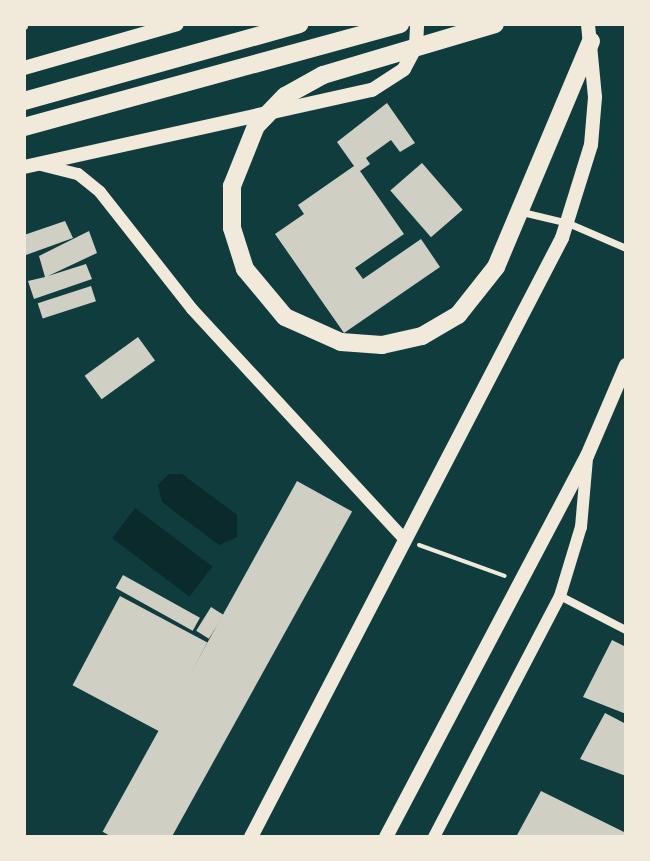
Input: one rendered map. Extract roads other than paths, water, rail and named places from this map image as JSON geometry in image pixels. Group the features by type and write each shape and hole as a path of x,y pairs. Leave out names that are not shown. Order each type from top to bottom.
{"highway":[{"path":"24,101 299,24"},
{"path":"24,127 400,24"},
{"path":"495,24 303,84 269,110 245,145 232,186 237,249 270,303 321,337 382,345 441,326 486,285 520,211 590,32"}],"main road":[{"path":"24,68 177,24"},
{"path":"27,166 372,90 404,69 416,46 417,24"},
{"path":"251,837 543,280 568,223 591,145 590,32"},
{"path":"386,837 587,456 626,365"}],"street":[{"path":"27,166 65,169 100,192 192,309 405,540"},
{"path":"520,211 568,223 626,248"},
{"path":"434,837 560,596 581,527 587,456"},
{"path":"560,596 626,630"}],"water":[{"path":"169,474 182,474 237,515 237,537 219,545 162,502 158,485"},
{"path":"135,508 212,566 190,597 112,538"}]}
